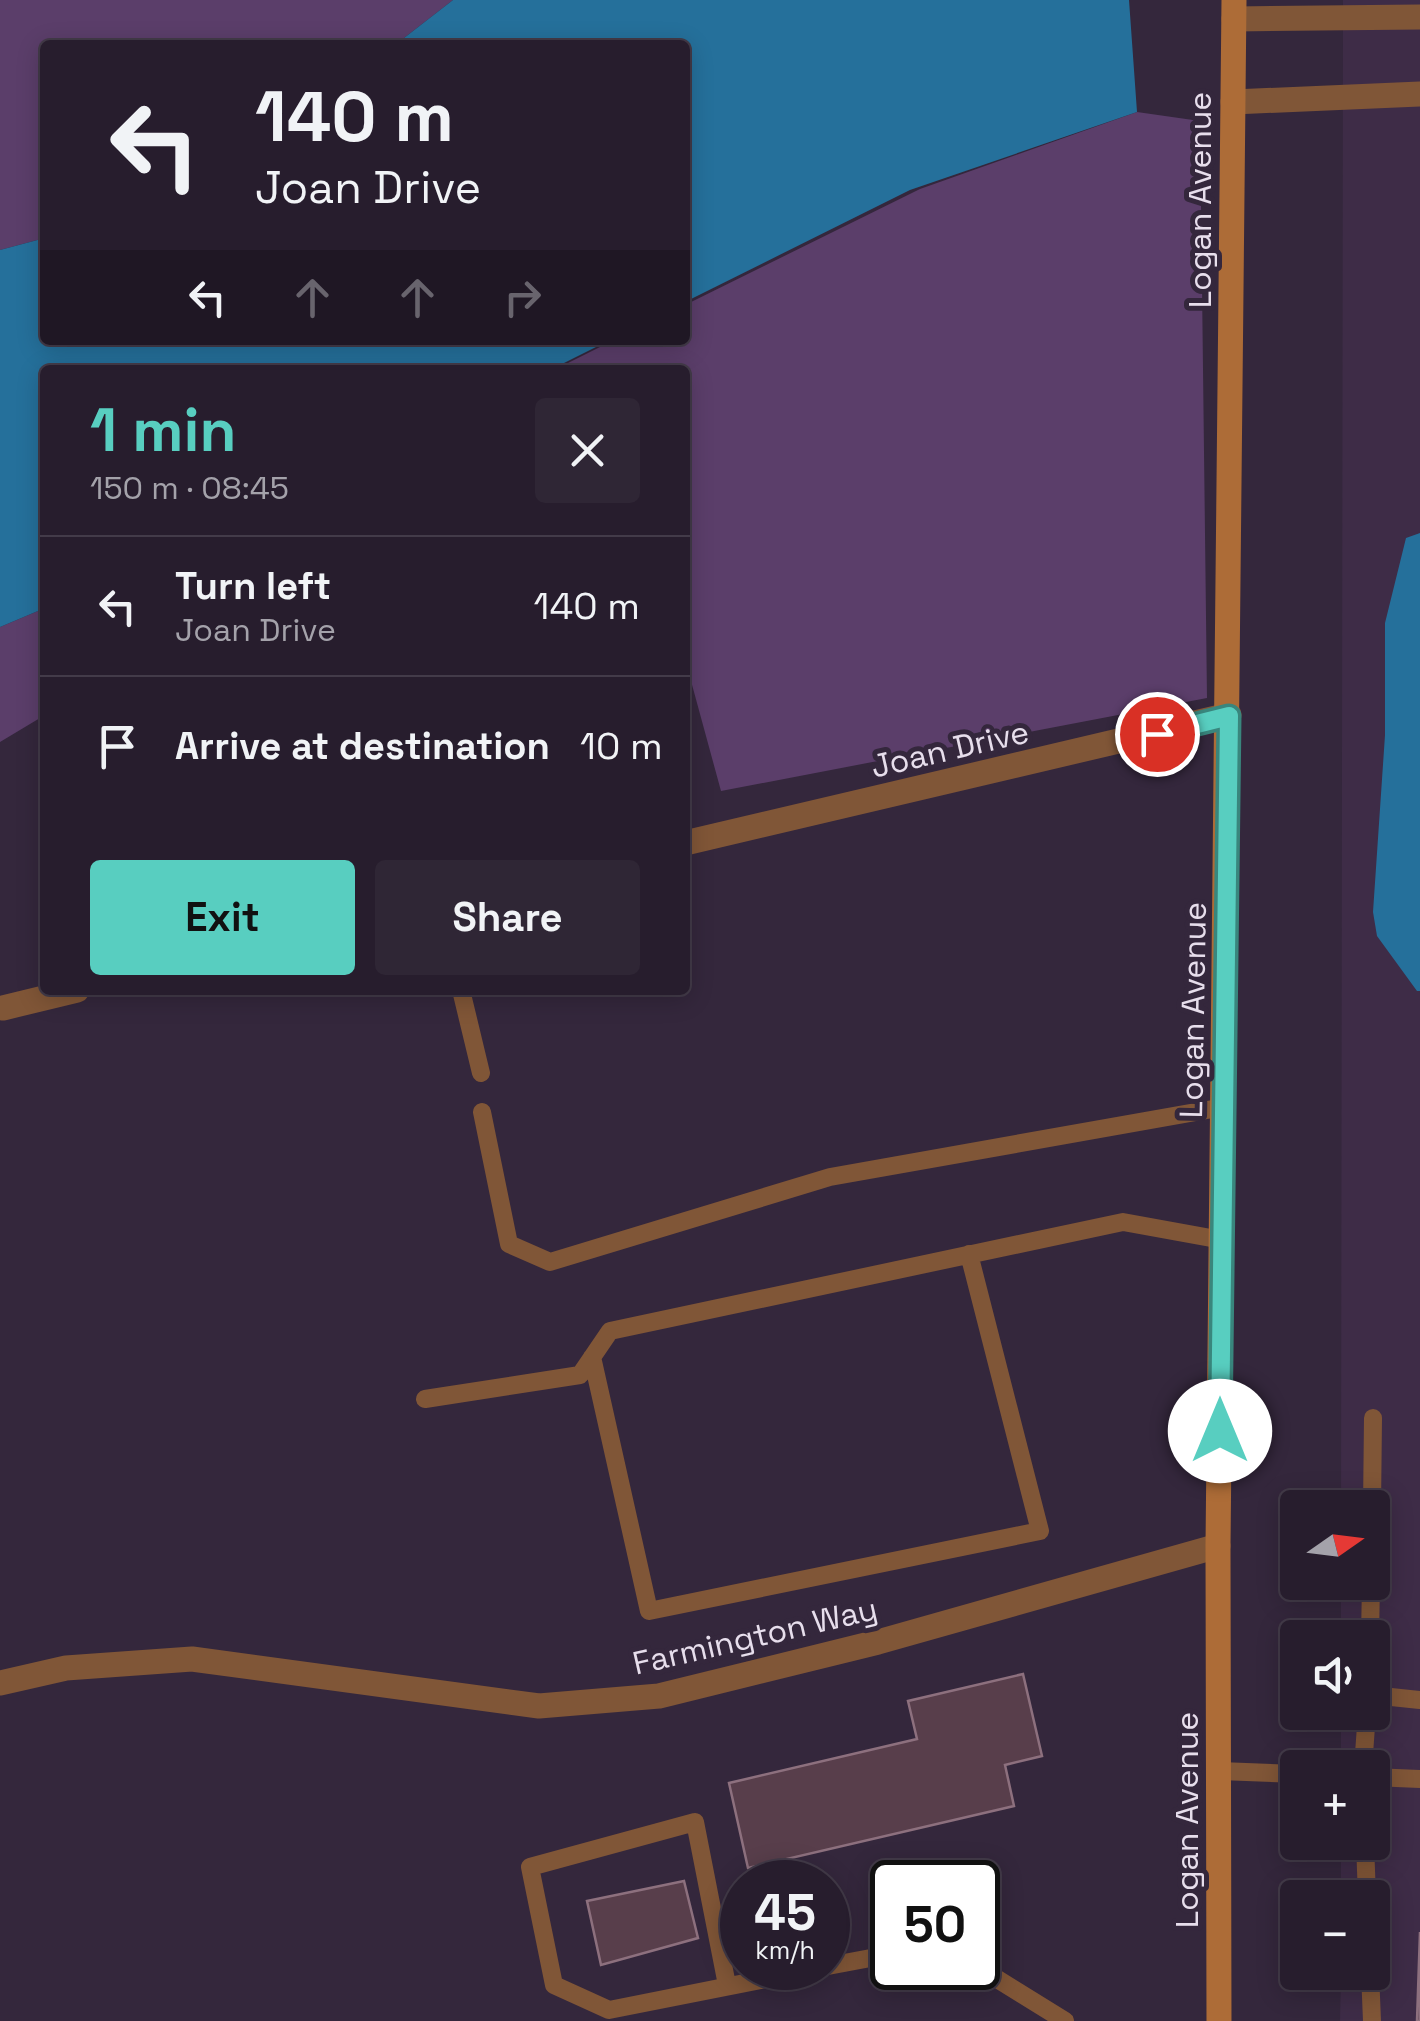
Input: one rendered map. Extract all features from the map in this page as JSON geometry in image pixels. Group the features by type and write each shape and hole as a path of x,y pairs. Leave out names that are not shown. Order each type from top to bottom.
{"main road":[{"name":"Logan Avenue","path":"1219,2021 1218,1546 1234,10"}],"street":[{"path":"1234,10 1420,17"},
{"path":"1234,102 1420,94"},
{"name":"Joan Drive","path":"690,843 1229,716"},
{"path":"3,1008 56,995"},
{"name":"Farmington Way","path":"0,1683 66,1668 192,1659 539,1706 659,1696 878,1642 1218,1546"}],"lane":[{"path":"462,995 481,1073"},
{"path":"482,1112 509,1244 550,1262 830,1177 1224,1107"},
{"path":"425,1398 580,1375 610,1331 1123,1222 1222,1240"},
{"path":"592,1358 649,1611 1040,1531 969,1254"},
{"path":"1372,1490 1374,1418"},
{"path":"1390,1697 1420,1700"},
{"path":"1220,1771 1280,1773"},
{"path":"1390,1778 1420,1779"},
{"path":"694,1822 727,1985 610,2010 554,1985 530,1867 694,1822"},
{"path":"1000,1980 1065,2021"},
{"path":"1371,1990 1372,2021"}],"shaded area":[{"path":"0,0 453,0 401,40 40,40 40,239 0,250"},
{"path":"1343,0 1420,0 1420,2021 1340,2021 1341,1990 1390,1990 1390,1880 1341,1880 1341,1860 1390,1860 1390,1750 1341,1750 1341,1730 1390,1730 1390,1620 1341,1620 1341,1600 1390,1600 1390,1490 1341,1490"},
{"path":"1137,112 1200,121 1207,698 721,791 690,677 690,365 564,365 604,345 690,345 690,303 920,189"},
{"path":"40,610 40,718 0,742 0,627"}],"water":[{"path":"453,0 1129,0 1137,112 910,190 690,300 690,40 401,40"},
{"path":"40,239 40,345 600,345 560,365 40,365 40,610 0,627 0,250"},
{"path":"1420,533 1417,991 1377,936 1373,912 1385,735 1385,623 1406,538"}],"building":[{"path":"1023,1674 1042,1756 1005,1765 1014,1806 782,1860 746,1860 729,1783 917,1739 908,1701"},
{"path":"684,1881 698,1938 601,1965 587,1901"},
{"path":"1420,1932 1420,2021 1417,2021"}],"route":[{"path":"1157,734 1229,716 1220,1431"}]}
